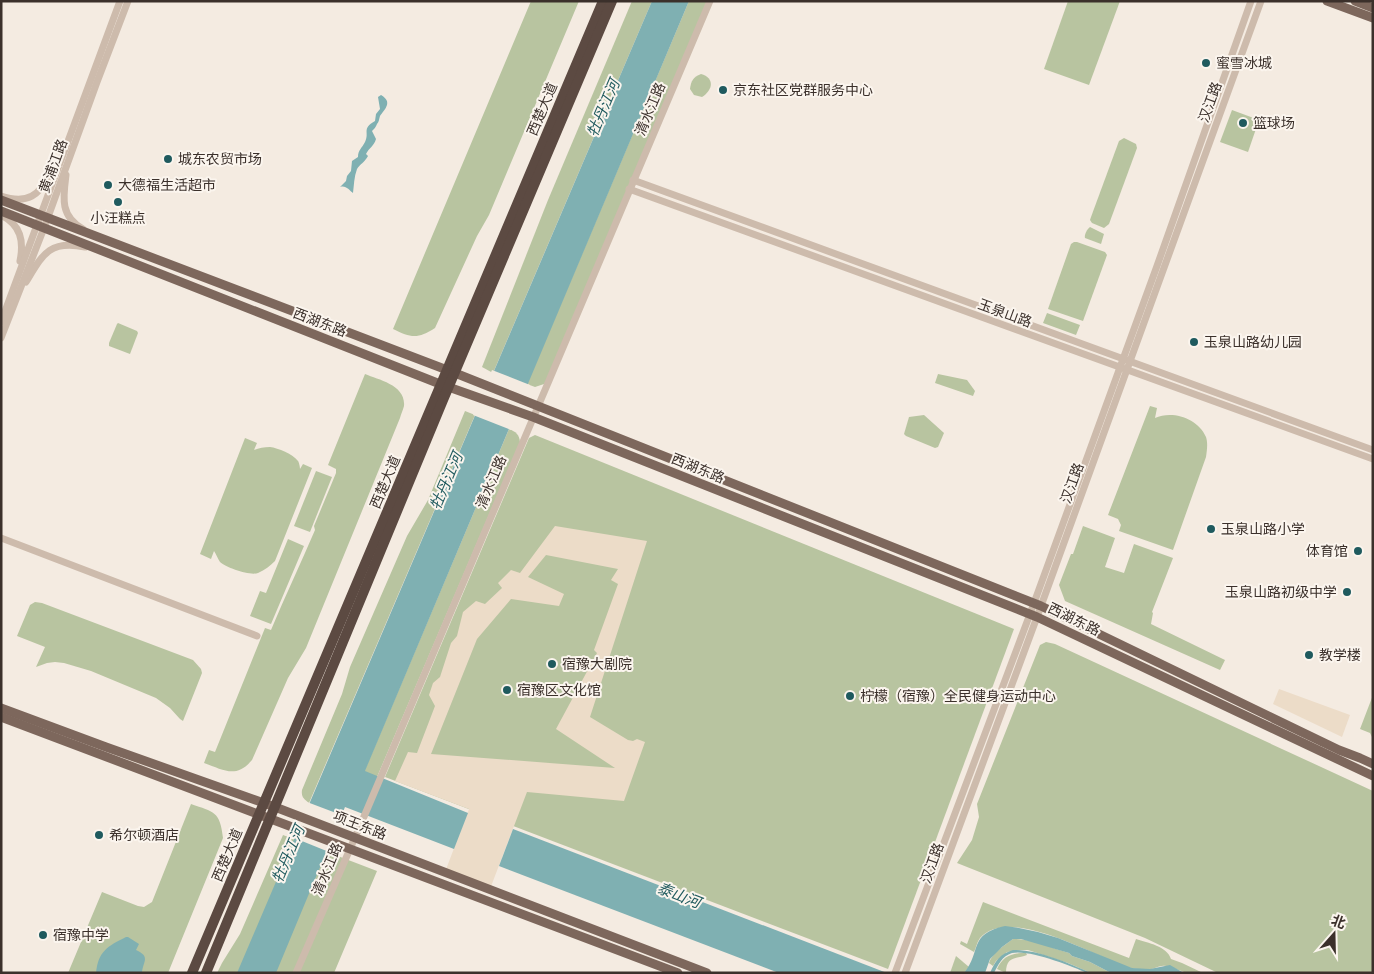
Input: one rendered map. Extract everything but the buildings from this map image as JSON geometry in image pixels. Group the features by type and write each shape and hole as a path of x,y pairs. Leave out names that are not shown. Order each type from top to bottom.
{"highway":[{"name":"西楚大道","path":"451,372 603,1"},
{"name":"西楚大道","path":"192,973 260,814 269,805 445,386 612,1"},
{"name":"西楚大道","path":"206,973 270,819 269,805"}],"main road":[{"path":"1327,1 1373,18"},
{"path":"1355,1 1373,8"},
{"name":"西湖东路","path":"1,198 113,243 477,382 1037,605 1339,750 1373,764"},
{"name":"西湖东路","path":"1,211 1034,615 1373,776"},
{"name":"项王东路","path":"1,708 290,812 707,973"},
{"name":"项王东路","path":"1,717 678,973"}],"street":[{"name":"黄浦江路","path":"1,338 13,299 65,159 120,1"},
{"name":"黄浦江路","path":"65,159 128,1"},
{"name":"清水江路","path":"296,973 363,819 533,404 710,1"},
{"name":"汉江路","path":"905,973 1123,369 1157,266 1251,1"},
{"name":"汉江路","path":"1126,360 1261,1"},
{"path":"1,198 24,199 37,194 65,159"},
{"path":"65,159 63,197 65,210 71,220 81,228 113,243"},
{"name":"玉泉山路","path":"633,180 1373,450"},
{"name":"玉泉山路","path":"629,189 1373,459"},
{"path":"1,215 12,222 21,236 22,250 13,299"},
{"path":"13,299 45,254 55,247 65,245 84,247 110,254"},
{"name":"黄浦江路","path":"1,322 13,299"},
{"path":"1,538 257,636"},
{"name":"汉江路","path":"895,972 1034,615"}],"green space":[{"path":"531,1 579,1 489,215 477,236 435,328 419,336 410,336 393,329"},
{"path":"632,1 652,1 493,373 482,367 548,200"},
{"path":"689,1 708,1 547,380 544,384 535,387 527,384"},
{"path":"1068,1 1120,1 1089,85 1044,69"},
{"path":"701,74 709,78 711,84 706,94 702,97 694,95 690,89 693,80"},
{"path":"1232,110 1259,120 1248,152 1220,142"},
{"path":"1124,138 1136,144 1137,148 1109,224 1104,228 1092,223 1090,220 1119,141"},
{"path":"1090,227 1104,234 1101,244 1085,238 1086,232"},
{"path":"1074,242 1105,252 1107,255 1083,321 1048,309 1071,244"},
{"path":"1047,313 1080,325 1076,335 1043,323"},
{"path":"118,323 138,333 130,354 109,346"},
{"path":"365,374 396,388 401,393 404,406 306,648 288,678 252,760 246,766 235,771 224,770 204,763 209,750 215,752 265,628 271,630 315,530 314,526 336,473 336,469 328,465"},
{"path":"938,374 967,380 975,391 973,396 935,383"},
{"path":"1150,406 1157,408 1155,418 1169,415 1184,417 1197,425 1207,439 1206,457 1173,550 1119,531 1121,525 1118,519 1108,515"},
{"path":"465,411 475,415 309,803 303,798 302,790 342,694 350,667 407,536 428,500"},
{"path":"924,415 944,433 938,447 935,448 904,434 909,417"},
{"path":"509,429 517,434 520,442 377,777 364,772"},
{"path":"535,435 1014,629 888,969 385,777 529,438"},
{"path":"245,438 257,443 254,450 268,447 277,449 296,458 300,469 303,464 312,468 275,561 265,569 254,574 228,567 220,562 214,551 211,559 200,554"},
{"path":"316,471 332,477 310,532 294,526"},
{"path":"1083,526 1115,538 1105,567 1124,573 1134,544 1173,558 1152,612 1151,624 1225,660 1220,670 1065,601 1059,585"},
{"path":"288,539 304,546 271,624 250,616 260,591 266,593"},
{"path":"35,602 193,660 202,673 183,721 156,698 91,671 55,662 36,667 45,647 17,636 30,605"},
{"path":"1046,642 1055,644 1373,791 1373,973 1218,973 1145,938 957,863 972,840 979,817 977,804 1040,645"},
{"path":"1373,695 1373,739 1370,733 1360,729"},
{"path":"191,804 210,811 218,817 223,838 168,973 68,973 102,892 138,906 144,907 152,902"},
{"path":"283,835 377,871 334,973 217,973 240,934"},
{"path":"983,902 1129,958 1136,939 1161,948 1166,951 1171,959 1203,973 1186,973 1165,966 1152,969 1131,968 1054,936 1011,927 994,929 980,938 974,952 960,944 961,941 967,944"},
{"path":"1013,939 1034,942 1069,953 1111,973 1091,973 1068,963 1028,950 1007,952 993,966 989,963 996,953"},
{"path":"1026,953 1027,955 1012,959 1006,968 1006,973 997,969 1006,957"},
{"path":"956,956 969,967 964,973 950,973"}],"shaded area":[{"path":"555,526 647,541 590,717 628,740 633,741 637,739 645,742 624,801 527,792 490,889 445,872 469,809 395,781 408,752 417,753 435,706 429,695 433,683 440,677 451,643 457,636 463,612 476,601 485,604 502,588 498,583 511,570 520,573","holes":["546,555 618,569 611,580 618,584 594,650 597,653 556,729 615,768 431,754 477,639 511,599 559,606 564,594 528,577"]},
{"path":"1279,689 1350,715 1342,737 1273,704"}],"water":[{"name":"牡丹江河","path":"652,1 689,1 365,771 468,813 454,849 345,807 276,973 237,973"},
{"path":"381,95 387,100 387,105 372,131 376,139 366,154 367,158 357,169 353,193 346,187 340,187 346,181 351,171 352,161 358,157 359,151 365,142 368,126 375,121 376,114 380,109 378,97"},
{"name":"泰山河","path":"513,829 887,973 779,973 499,866"},
{"path":"1005,926 1058,938 1132,968 1150,969 1170,965 1184,973 1111,973 1069,953 1021,939 1013,939 990,959 985,973 964,973 981,939 993,929"},
{"path":"126,937 139,944 136,950 145,957 142,973 96,973 99,959 105,950"},
{"path":"1013,950 1042,954 1091,973 1050,959 1019,952 1006,956 994,973 990,973 998,958"}],"pier":[{"path":"492,370 530,385 511,430 473,415"},
{"path":"307,802 344,816 329,852 292,837"}],"place":[{"name":"蜜雪冰城","path":"1206,63"},
{"name":"京东社区党群服务中心","path":"723,90"},
{"name":"篮球场","path":"1243,123"},
{"name":"城东农贸市场","path":"168,159"},
{"name":"大德福生活超市","path":"108,185"},
{"name":"小汪糕点","path":"118,202"},
{"name":"玉泉山路幼儿园","path":"1194,342"},
{"name":"玉泉山路小学","path":"1211,529"},
{"name":"体育馆","path":"1358,551"},
{"name":"玉泉山路初级中学","path":"1347,592"},
{"name":"教学楼","path":"1309,655"},
{"name":"宿豫大剧院","path":"552,664"},
{"name":"宿豫区文化馆","path":"507,690"},
{"name":"柠檬（宿豫）全民健身运动中心","path":"850,696"},
{"name":"希尔顿酒店","path":"99,835"},
{"name":"宿豫中学","path":"43,935"}]}
